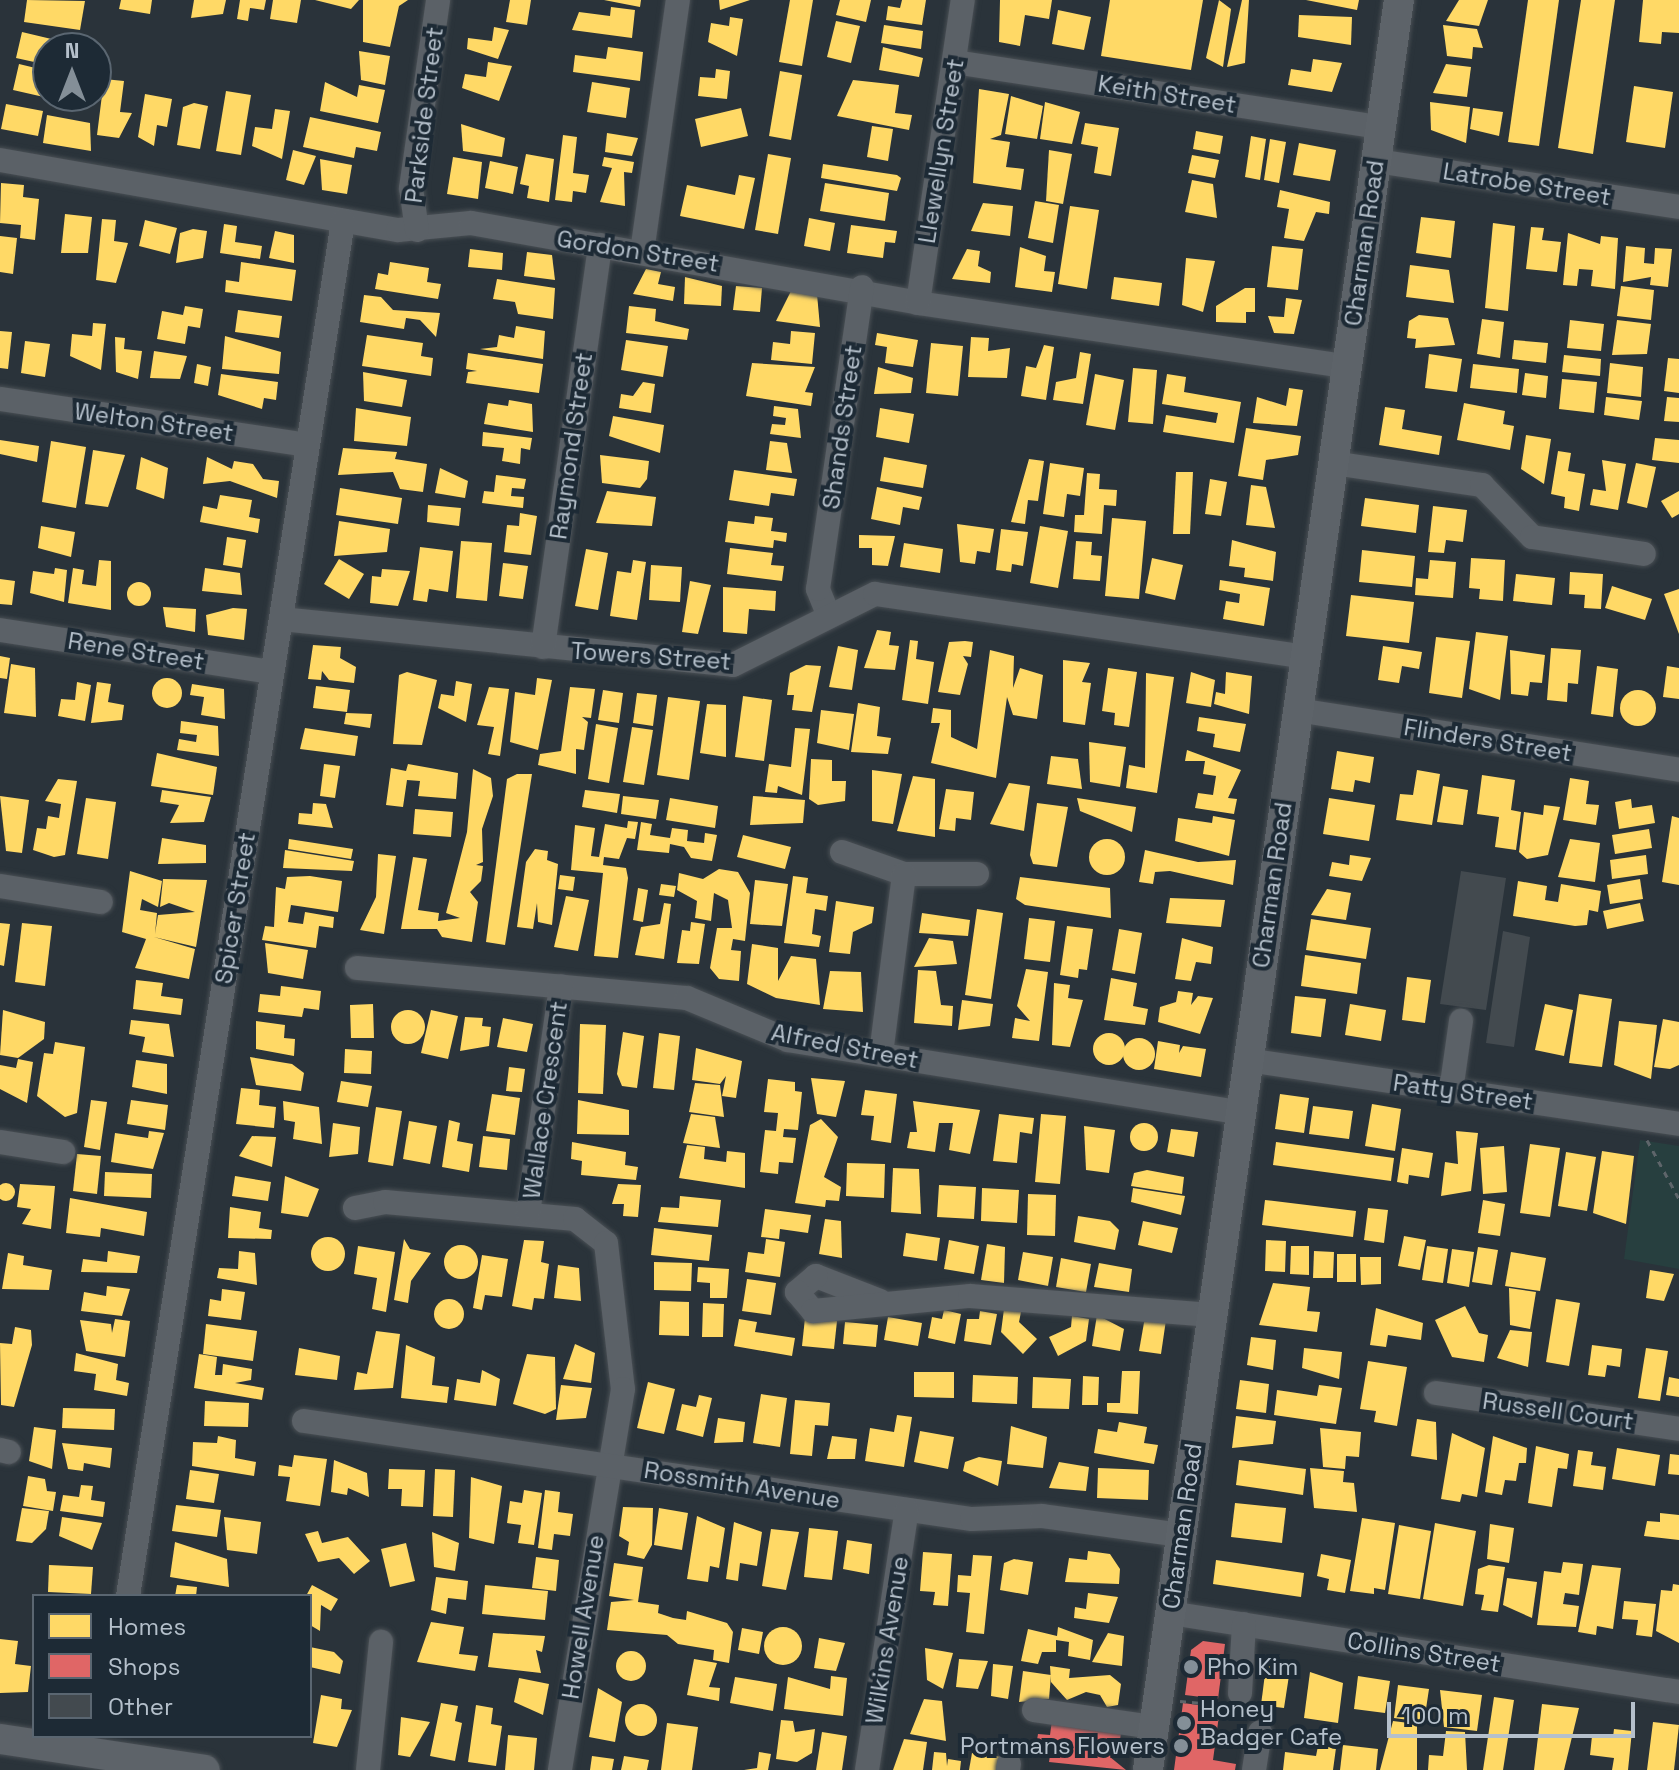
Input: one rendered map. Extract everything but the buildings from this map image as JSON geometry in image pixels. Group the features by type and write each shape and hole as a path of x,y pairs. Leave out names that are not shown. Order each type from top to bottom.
{"main road":[{"name":"Charman Road","path":"1148,1770 1399,0"},
{"path":"0,1739 205,1770"}],"street":[{"name":"Parkside Street","path":"417,230 411,188 438,0"},
{"path":"642,252 678,0"},
{"name":"Llewellyn Street","path":"918,303 963,0"},
{"name":"Keith Street","path":"954,62 1380,127"},
{"name":"Gordon Street","path":"0,160 343,221 417,230 471,223 862,287 918,303 1345,371"},
{"name":"Latrobe Street","path":"1376,161 1679,207"},
{"name":"Spicer Street","path":"128,1594 343,221"},
{"name":"Raymond Street","path":"543,647 600,245"},
{"name":"Shands Street","path":"828,614 818,595 821,566 862,287"},
{"name":"Welton Street","path":"0,399 307,445"},
{"path":"1333,463 1482,485 1532,537 1644,554"},
{"path":"821,566 849,602"},
{"name":"Towers Street","path":"281,619 733,665 849,602 890,595 1304,662"},
{"name":"Rene Street","path":"0,630 272,672"},
{"name":"Flinders Street","path":"1297,710 1679,770"},
{"path":"842,852 904,874 977,874"},
{"path":"881,1054 904,874"},
{"path":"0,886 101,902"},
{"name":"Alfred Street","path":"357,968 687,998 765,1033 1240,1112"},
{"name":"Wallace Crescent","path":"528,1213 561,986"},
{"path":"1451,1091 1461,1021"},
{"name":"Patty Street","path":"1247,1060 1679,1124"},
{"path":"0,1142 63,1152"},
{"name":"Wallace Crescent","path":"355,1208 385,1202 575,1219 606,1243 623,1389 606,1465"},
{"path":"880,1301 970,1296 1211,1315"},
{"name":"Russell Court","path":"1436,1393 1679,1429"},
{"name":"Rossmith Avenue","path":"304,1421 990,1521 1042,1516 1180,1535"},
{"name":"Howell Avenue","path":"560,1770 606,1465"},
{"name":"Wilkins Avenue","path":"867,1770 907,1510"},
{"name":"Collins Street","path":"1170,1613 1679,1692"},
{"path":"1240,1693 1244,1624"},
{"path":"368,1770 381,1642"},
{"path":"1034,1710 1154,1727"},
{"path":"1254,1770 1260,1732"}],"path":[{"path":"1649,1120 1650,1153 1679,1199"},
{"path":"1180,1701 1238,1707 1240,1693"}],"green space":[{"path":"1640,1140 1679,1146 1679,1269 1624,1259"}],"place":[{"name":"Pho Kim","path":"1191,1667"},
{"name":"Honey Badger Cafe","path":"1184,1723"},
{"name":"Portmans Flowers","path":"1181,1746"}]}
